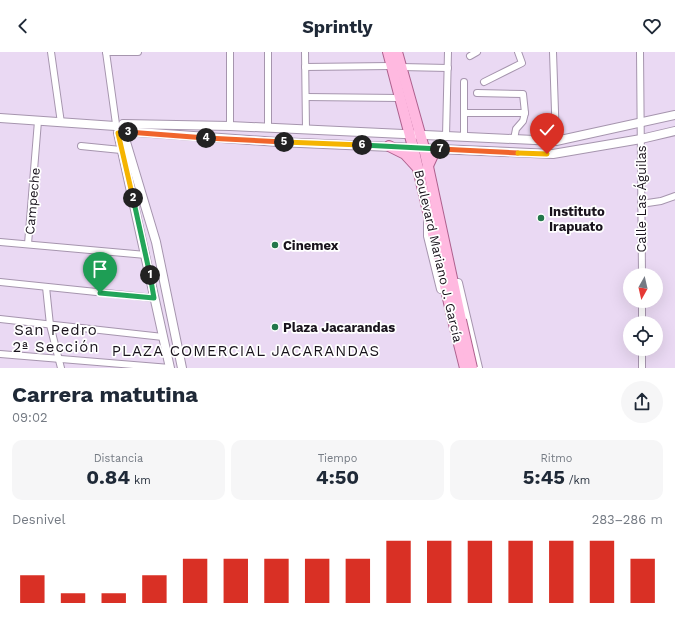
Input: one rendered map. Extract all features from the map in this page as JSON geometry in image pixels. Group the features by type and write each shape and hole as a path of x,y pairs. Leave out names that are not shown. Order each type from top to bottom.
{"main road":[{"name":"Boulevard Mariano J. García","path":"388,52 396,67 421,135 424,148 422,167"},
{"name":"Boulevard Mariano J. García","path":"397,52 396,67 399,98 413,147 422,167 457,320 462,366"},
{"path":"389,146 404,154 422,167 441,149"},
{"name":"Boulevard Mariano J. García","path":"457,320 474,363"}],"street":[{"path":"51,52 61,123"},
{"path":"138,52 106,52 120,128 156,242 182,368"},
{"path":"230,52 230,126"},
{"path":"268,52 268,128"},
{"path":"305,52 306,129"},
{"path":"446,136 448,52"},
{"path":"470,56 478,52"},
{"path":"484,82 522,63 518,52"},
{"path":"553,52 556,141"},
{"name":"Calle Las Águilas","path":"640,52 642,268"},
{"path":"305,67 448,68"},
{"path":"464,82 464,137"},
{"path":"477,93 523,94 525,113 523,121 516,129 514,139"},
{"path":"306,97 399,98"},
{"path":"464,114 525,113"},
{"path":"120,128 174,125 230,126 556,141 675,115"},
{"path":"0,118 120,128 173,135 247,140 553,154 641,139 675,131"},
{"name":"Campeche","path":"28,244 38,121"},
{"path":"173,135 174,125"},
{"path":"247,140 248,127"},
{"path":"0,354 170,368 146,255 121,150 120,128"},
{"path":"81,146 121,150"},
{"path":"641,204 661,201 675,196"},
{"path":"432,210 445,228 474,363"},
{"path":"432,210 428,236 462,366"},
{"path":"0,242 146,255"},
{"path":"149,272 161,270"},
{"path":"0,282 154,298"},
{"path":"46,287 50,325 61,368"},
{"path":"0,319 163,336"},
{"path":"462,366 467,356 478,368"},
{"path":"642,356 642,368"}],"place":[{"name":"Instituto Irapuato","path":"541,218"},
{"name":"Cinemex","path":"275,245"},
{"name":"Plaza Jacarandas","path":"275,327"}],"district":[{"name":"San Pedro 2ª Sección","path":"56,338"},
{"name":"PLAZA COMERCIAL JACARANDAS","path":"246,351"}],"route":[{"path":"100,293 154,298 146,255 121,150 118,133 120,134 124,131 149,134 278,142 547,154"}]}
